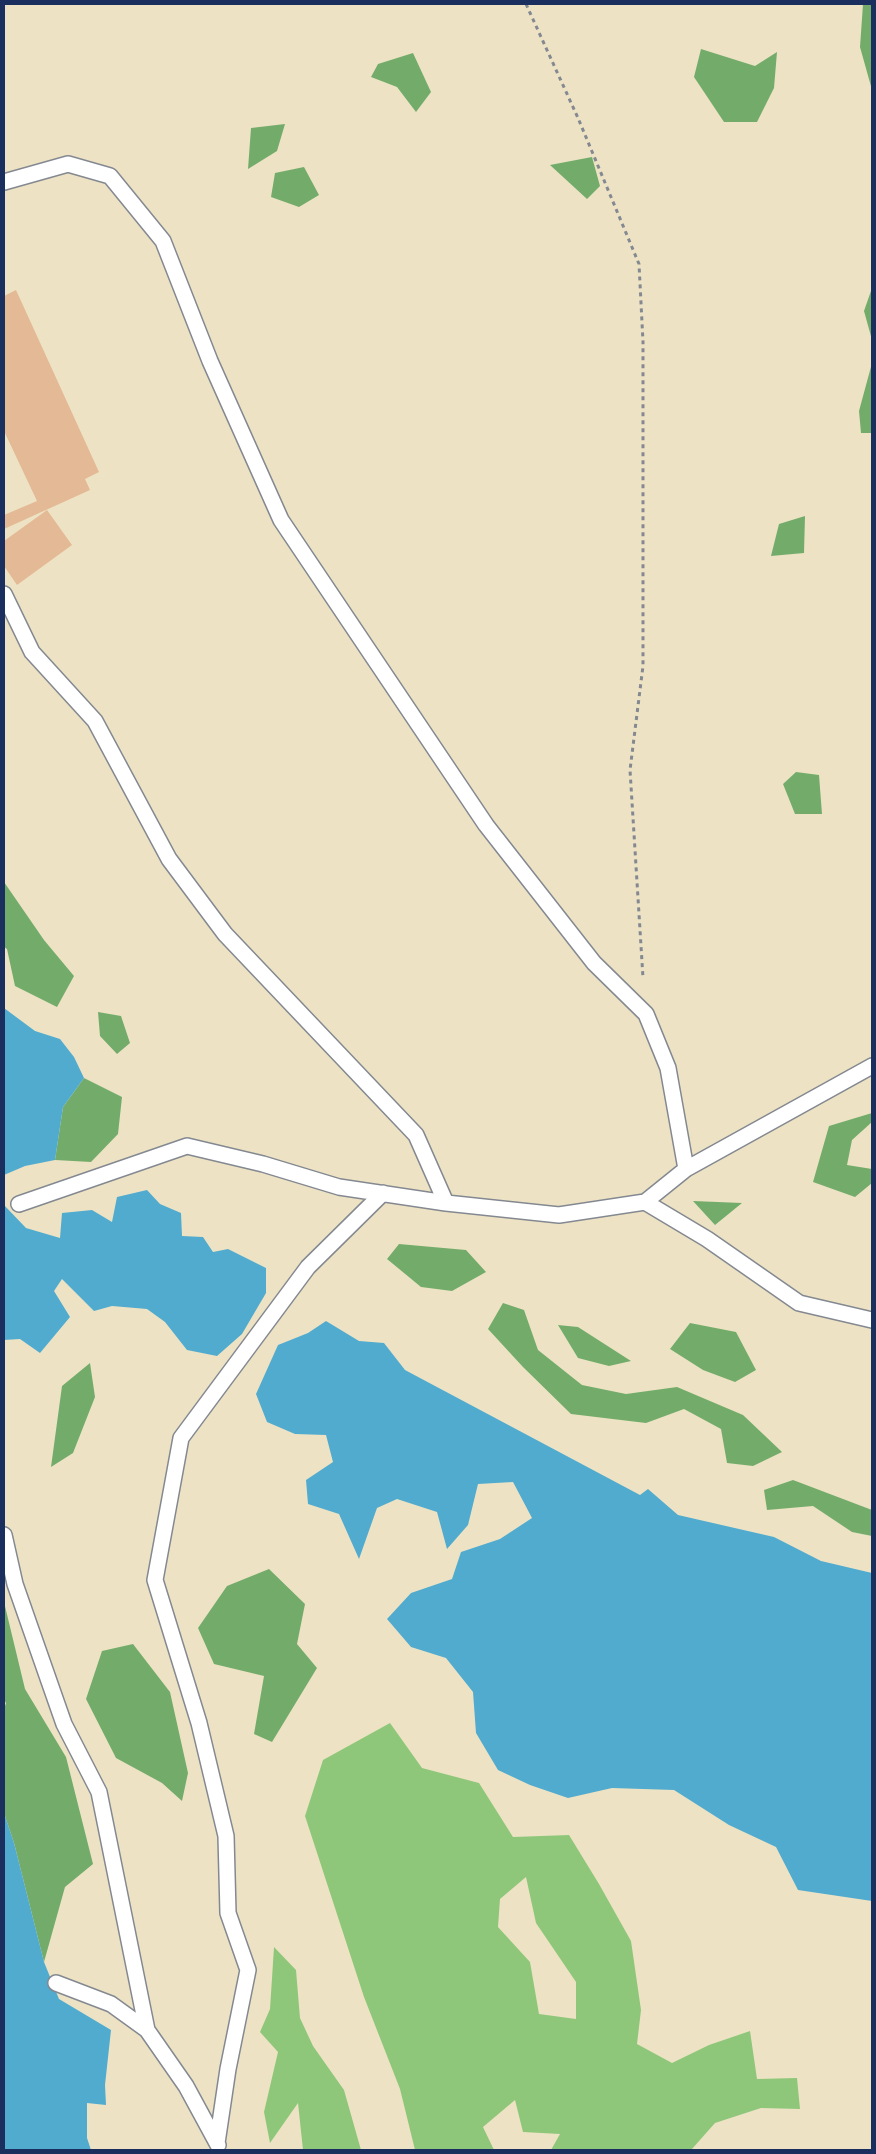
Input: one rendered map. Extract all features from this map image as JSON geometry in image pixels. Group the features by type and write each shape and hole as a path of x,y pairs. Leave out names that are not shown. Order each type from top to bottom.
{"lane":[{"path":"4,182 68,164 110,176 163,241 210,361 281,520 486,825 594,963 646,1014 668,1068 686,1170"},
{"path":"4,594 32,652 95,721 169,859 224,934 416,1135 446,1203"},
{"path":"19,1204 187,1146 263,1164 339,1188 559,1216 645,1202 686,1170 872,1066"},
{"path":"218,2147 228,2069 248,1970 228,1913 226,1836 199,1722 155,1580 181,1438 308,1267 382,1193"},
{"path":"645,1202 707,1239 799,1303 872,1320"},
{"path":"4,1535 15,1584 64,1724 99,1792 147,2030"},
{"path":"56,1983 112,2004 147,2030 186,2086 218,2147"}],"path":[{"path":"526,4 578,118 639,264 643,342 643,666 630,770 646,1014"}],"green space":[{"path":"863,4 872,4 872,90 860,47"},
{"path":"701,49 755,66 777,52 774,88 757,122 724,122 694,77"},
{"path":"413,53 431,92 416,112 397,87 371,77 378,64"},
{"path":"285,124 277,151 248,169 251,128"},
{"path":"592,157 600,186 587,199 550,165"},
{"path":"304,167 319,195 299,207 271,197 275,173"},
{"path":"872,288 872,340 864,311"},
{"path":"872,363 872,433 861,433 859,411"},
{"path":"805,516 804,553 771,556 779,524"},
{"path":"796,772 819,775 822,814 795,814 783,784"},
{"path":"4,882 44,940 74,976 57,1007 15,986 7,949 4,947"},
{"path":"98,1012 121,1016 130,1043 117,1054 100,1036"},
{"path":"84,1078 122,1097 118,1134 91,1162 55,1160 63,1107"},
{"path":"872,1113 872,1122 852,1140 847,1165 872,1169 872,1183 855,1197 813,1182 829,1126"},
{"path":"693,1201 742,1203 715,1225"},
{"path":"399,1244 466,1250 486,1272 452,1291 421,1287 387,1259"},
{"path":"503,1303 524,1310 538,1350 582,1385 626,1394 677,1387 743,1415 782,1452 753,1466 727,1463 721,1429 684,1409 646,1423 571,1414 523,1367 488,1329"},
{"path":"690,1323 736,1332 756,1370 735,1382 703,1370 670,1349"},
{"path":"558,1325 578,1327 631,1361 609,1366 578,1358"},
{"path":"90,1363 95,1397 73,1453 51,1467 62,1386"},
{"path":"793,1480 872,1510 872,1536 852,1532 813,1506 767,1510 764,1490"},
{"path":"269,1569 305,1604 297,1644 317,1668 272,1742 254,1734 264,1676 214,1664 198,1628 227,1586"},
{"path":"4,1602 25,1689 66,1757 93,1864 65,1887 44,1962 14,1843 4,1813 4,1709 6,1703 4,1700"},
{"path":"133,1644 170,1692 188,1773 182,1801 162,1783 116,1758 86,1699 102,1651"},
{"path":"390,1723 422,1768 479,1783 513,1837 569,1835 631,1941 641,2010 637,2044 672,2063 709,2045 750,2031 757,2079 797,2078 800,2109 761,2108 715,2123 692,2149 686,2150 551,2150 560,2134 523,2132 515,2100 483,2127 494,2150 415,2150 400,2089 364,1997 305,1816 323,1760","holes":["526,1877 536,1923 576,1982 576,2019 539,2014 530,1962 498,1927 500,1899"]},
{"path":"274,1947 296,1970 300,2018 313,2046 344,2090 361,2150 303,2150 298,2103 270,2143 264,2112 278,2052 260,2032 270,2009"}],"water":[{"path":"4,1008 35,1031 60,1039 74,1057 84,1078 63,1107 55,1160 25,1166 4,1175"},
{"path":"147,1190 160,1204 181,1213 182,1236 203,1237 213,1252 228,1249 266,1268 266,1293 242,1334 217,1356 187,1350 165,1322 147,1309 112,1306 94,1311 62,1279 54,1291 70,1317 40,1353 20,1339 4,1340 4,1205 26,1228 60,1238 62,1213 92,1210 112,1222 117,1197"},
{"path":"326,1321 359,1341 384,1343 405,1370 640,1495 648,1489 678,1515 774,1537 821,1561 872,1573 872,1901 798,1890 776,1847 729,1825 674,1790 612,1788 568,1798 530,1785 498,1770 476,1733 473,1692 446,1658 411,1647 387,1619 411,1593 452,1579 461,1552 500,1539 532,1518 513,1482 478,1484 468,1525 447,1549 437,1512 397,1499 377,1508 359,1559 339,1514 308,1504 306,1480 333,1462 326,1435 295,1434 267,1422 256,1394 278,1345 308,1333"},
{"path":"4,1813 14,1843 44,1962 59,1999 111,2030 105,2085 106,2105 87,2103 87,2138 91,2150 4,2150"}],"building":[{"path":"16,290 99,472 85,479 90,490 4,529 4,515 37,501 4,431 4,296"},
{"path":"47,510 72,545 17,585 4,566 4,541"}]}
